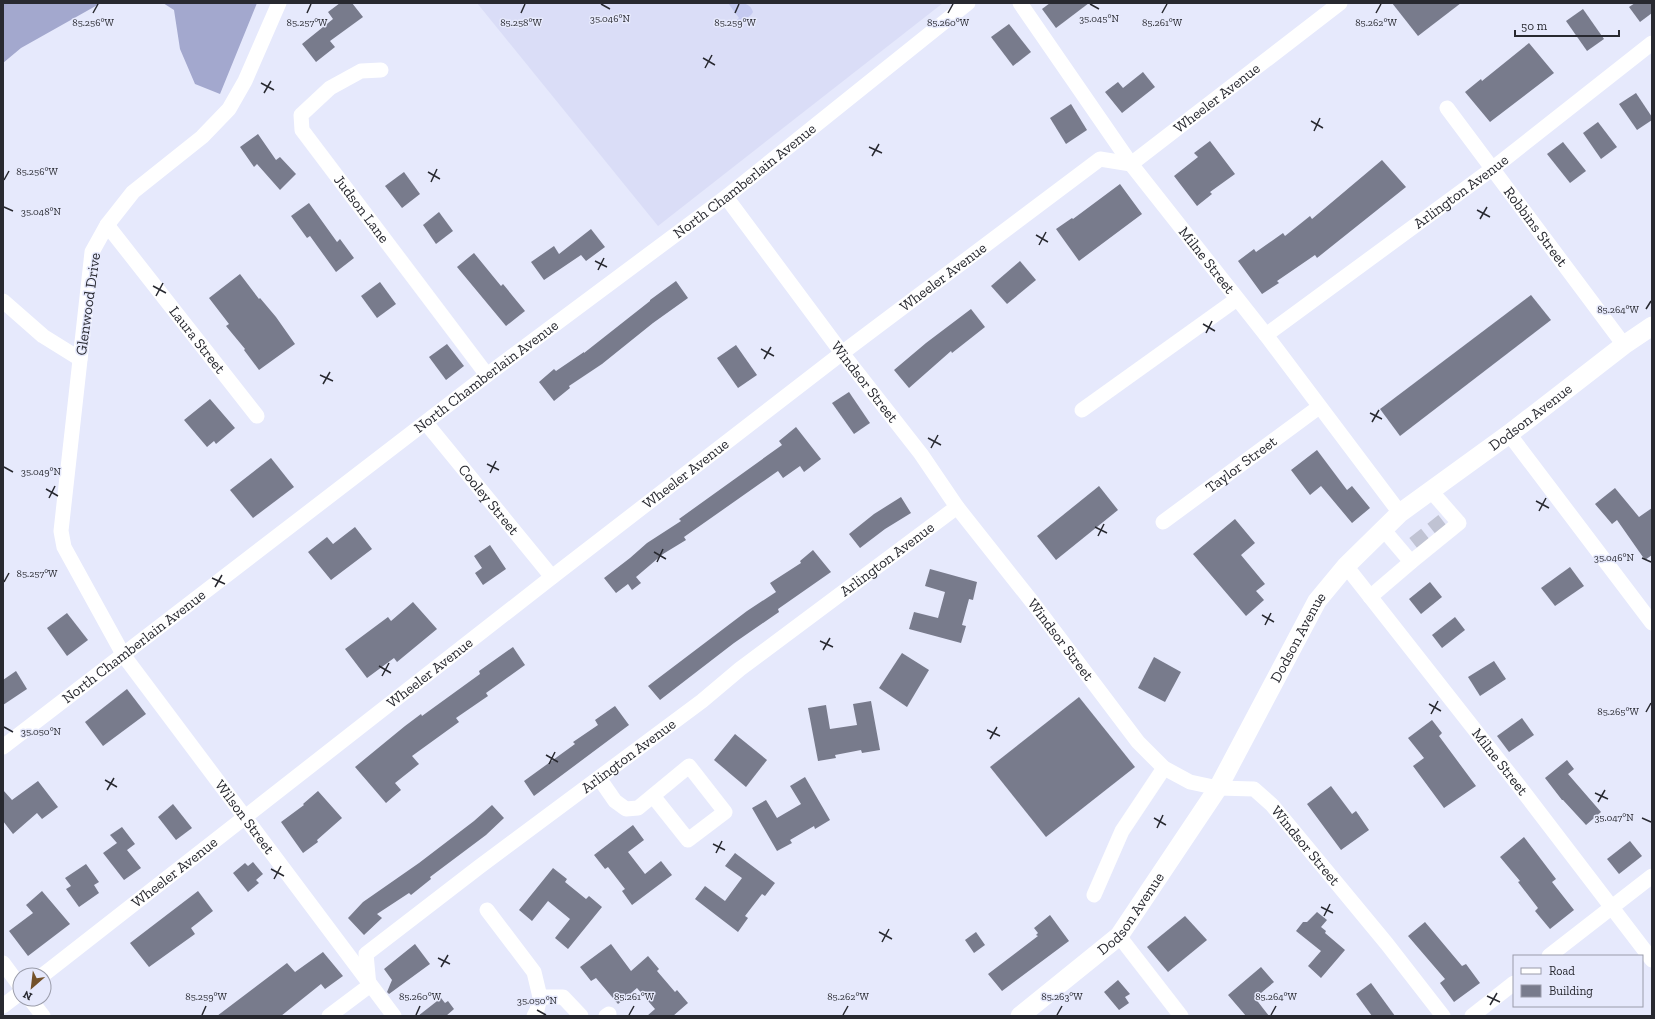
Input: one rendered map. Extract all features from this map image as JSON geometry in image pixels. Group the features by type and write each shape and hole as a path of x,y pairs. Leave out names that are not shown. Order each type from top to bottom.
{"main road":[{"name":"Dodson Avenue","path":"1020,1016 1119,936 1218,788 1317,601 1346,566 1400,513 1509,434 1624,345 1652,326"}],"street":[{"name":"Glenwood Drive","path":"124,656 64,547 61,530 92,252 107,225 133,192 202,137 229,109 245,81 279,3"},
{"name":"North Chamberlain Avenue","path":"3,746 124,656 487,375 726,197 968,3"},
{"name":"Milne Street","path":"1020,3 1131,164 1266,335 1400,513"},
{"name":"Wheeler Avenue","path":"52,968 552,577 842,353 1100,159 1131,164 1340,3"},
{"name":"Arlington Avenue","path":"1266,335 1492,169 1652,43"},
{"name":"Judson Lane","path":"381,70 361,71 330,88 301,116 302,130 487,375"},
{"name":"Robbins Street","path":"1446,108 1624,345"},
{"name":"Windsor Street","path":"726,197 842,353 921,454 957,507 1033,603 1138,742 1164,768 1190,782 1218,788 1254,789 1272,805 1387,944 1443,1016"},
{"name":"Laura Street","path":"107,225 257,416"},
{"path":"1082,410 1237,300"},
{"path":"3,301 43,336 80,359"},
{"name":"Taylor Street","path":"1164,522 1319,407"},
{"name":"Cooley Street","path":"426,423 552,577"},
{"path":"1509,434 1652,623"},
{"path":"1370,597 1410,553 1459,523 1447,518 1431,491"},
{"name":"Arlington Avenue","path":"369,986 366,954 479,867 702,701 740,669 957,507"},
{"path":"1383,530 1410,553"},
{"name":"Milne Street","path":"1346,566 1652,960"},
{"name":"Wilson Street","path":"124,656 369,986 394,1016"},
{"path":"599,778 615,801 626,809 638,808 689,766 724,812 688,840 653,796"},
{"path":"1094,895 1122,831 1164,768"},
{"path":"1550,955 1652,876"},
{"path":"487,910 534,972 540,997 534,1016"},
{"path":"1119,936 1181,1016"},
{"path":"3,963 12,975"},
{"path":"1472,1016 1513,984"},
{"path":"329,1016 369,986"},
{"path":"540,997 563,997 581,1016"},
{"path":"3,1006 12,999"},
{"path":"36,1007 43,1016"}],"shaded area":[{"path":"3,3 101,3 21,48 3,63"},
{"path":"163,3 257,3 220,94 195,84 180,49 174,10"},
{"path":"477,3 943,3 658,226"},
{"path":"728,3 746,4 753,12 733,28 731,25 739,18"}],"building":[{"path":"340,3 352,3 363,17 330,41 335,47 316,62 302,44 333,19 328,12"},
{"path":"1050,3 1089,3 1056,28 1042,9"},
{"path":"1392,3 1461,3 1418,36"},
{"path":"1635,3 1652,3 1652,13 1640,22 1629,7"},
{"path":"1583,9 1604,39 1587,51 1566,21"},
{"path":"1009,24 1031,52 1013,66 991,37"},
{"path":"1529,43 1554,73 1490,122 1465,92 1481,79 1482,81"},
{"path":"1143,72 1155,87 1122,113 1105,92 1118,82 1123,88"},
{"path":"1636,93 1652,117 1652,120 1637,130 1619,104"},
{"path":"1071,104 1087,130 1066,144 1050,118"},
{"path":"1598,122 1617,147 1601,159 1583,133"},
{"path":"258,134 276,160 280,157 296,174 280,190 257,164 254,167 240,147"},
{"path":"1210,141 1235,174 1210,192 1212,194 1197,206 1174,176 1198,157 1194,153"},
{"path":"1563,142 1586,171 1570,183 1547,154"},
{"path":"1382,160 1406,187 1317,258 1315,255 1277,281 1279,283 1262,294 1238,261 1254,249 1256,252 1283,233 1285,236 1310,216 1312,219"},
{"path":"404,172 420,194 402,208 385,186"},
{"path":"1120,184 1142,214 1079,261 1056,229 1072,218 1073,219"},
{"path":"309,203 337,242 340,239 354,258 336,272 310,236 307,238 291,216"},
{"path":"439,212 453,231 436,244 423,225"},
{"path":"591,229 605,247 586,261 581,255 544,280 531,262 554,246 559,254"},
{"path":"474,253 501,286 503,284 525,311 506,326 457,267"},
{"path":"1020,261 1036,280 1007,304 991,286"},
{"path":"240,274 259,299 260,298 276,317 295,344 259,370 244,350 245,349 226,326 229,324 209,298"},
{"path":"676,281 688,298 653,323 602,364 569,386 570,388 554,401 539,382 554,369 556,371 584,353"},
{"path":"380,282 396,304 377,318 361,296"},
{"path":"1531,295 1551,320 1400,436 1380,409"},
{"path":"971,309 985,327 952,353 951,351 909,388 894,370 926,343"},
{"path":"447,344 464,366 446,380 429,357"},
{"path":"736,345 757,375 738,388 717,358"},
{"path":"849,392 870,423 854,434 832,403"},
{"path":"210,399 235,428 216,444 214,441 207,447 184,420"},
{"path":"796,427 821,459 804,472 800,466 783,478 778,471 684,537 686,540 663,554 636,577 641,583 632,590 628,584 616,593 604,578 647,543 681,521 679,519 782,445 779,441"},
{"path":"1317,450 1347,490 1352,486 1370,508 1352,523 1321,486 1310,495 1291,470"},
{"path":"271,458 294,487 253,518 230,490"},
{"path":"1099,486 1118,510 1056,560 1037,536"},
{"path":"1615,488 1639,517 1652,508 1652,555 1645,560 1617,520 1612,524 1595,504"},
{"path":"901,497 911,513 885,529 860,548 849,534 874,514"},
{"path":"1235,519 1255,543 1241,555 1265,584 1256,591 1264,600 1246,616 1193,554"},
{"path":"355,527 372,549 331,580 308,552 327,537 333,544"},
{"path":"490,545 506,569 483,585 475,573 482,568 474,556"},
{"path":"813,550 831,572 778,609 779,612 734,643 660,700 648,686 747,611 776,592 770,583 801,563 800,561"},
{"path":"1570,567 1584,586 1555,606 1541,588"},
{"path":"930,569 977,582 973,600 969,599 962,625 966,626 961,643 909,629 914,612 938,618 945,592 925,586"},
{"path":"1430,582 1442,597 1421,614 1409,599"},
{"path":"413,602 437,629 397,662 394,658 367,678 345,649 388,617 391,621"},
{"path":"67,613 88,640 67,656 47,628"},
{"path":"1455,617 1465,630 1442,648 1432,635"},
{"path":"513,647 525,665 486,693 488,696 456,718 459,722 412,756 419,764 395,783 401,790 386,803 355,767 405,726 421,714 422,716 480,674 479,671"},
{"path":"902,653 929,670 907,707 879,688"},
{"path":"1154,657 1181,672 1165,702 1138,688"},
{"path":"1494,661 1506,679 1480,696 1468,677"},
{"path":"16,671 27,689 3,705 3,680"},
{"path":"127,689 146,714 103,746 85,722"},
{"path":"1079,697 1135,767 1046,837 990,767"},
{"path":"871,701 880,750 862,753 861,750 835,755 836,758 818,761 808,708 826,705 830,729 857,725 853,704"},
{"path":"615,706 629,725 534,796 524,781 575,744 573,742 598,725 595,720"},
{"path":"1522,718 1534,735 1509,752 1497,736"},
{"path":"1432,720 1442,733 1439,736 1476,786 1444,808 1413,766 1424,758 1408,738"},
{"path":"735,734 767,760 746,787 714,760"},
{"path":"1567,760 1574,769 1568,774 1601,812 1586,825 1562,800 1545,778"},
{"path":"805,777 830,820 815,829 814,826 790,840 792,843 777,851 752,808 766,800 777,818 801,804 790,786"},
{"path":"38,781 58,807 42,819 37,813 13,834 3,821 3,790 12,800"},
{"path":"1331,786 1352,814 1356,811 1369,830 1341,850 1307,804"},
{"path":"318,791 342,818 317,840 318,842 303,853 281,822 304,805 303,804"},
{"path":"173,804 192,828 176,840 158,817"},
{"path":"492,805 504,818 486,835 430,877 431,879 411,895 409,893 377,914 382,918 364,935 348,918 363,902 419,863 474,821"},
{"path":"633,825 644,840 628,852 645,874 661,861 672,875 632,905 622,891 625,889 608,867 605,869 594,855"},
{"path":"122,827 135,844 127,850 141,868 124,880 103,853 117,843 110,835"},
{"path":"1524,837 1556,879 1552,882 1574,910 1550,929 1535,911 1538,908 1518,882 1520,881 1500,857"},
{"path":"1630,841 1642,856 1619,874 1607,859"},
{"path":"735,853 775,883 765,896 762,894 745,916 748,918 738,932 695,899 705,886 725,901 742,878 725,866"},
{"path":"253,862 263,874 256,880 259,883 248,892 233,873 245,863 248,866"},
{"path":"86,864 99,882 94,885 99,893 79,907 66,889 71,886 65,878"},
{"path":"553,868 567,879 565,882 586,899 589,896 602,907 568,949 555,938 570,919 548,901 532,921 519,910"},
{"path":"42,891 70,924 28,956 9,931 33,913 26,905"},
{"path":"198,891 213,911 191,928 195,934 149,967 130,943"},
{"path":"1317,912 1327,920 1321,927 1326,931 1325,933 1345,950 1321,978 1308,966 1321,951 1296,931 1303,922 1307,922"},
{"path":"1050,915 1069,941 1002,991 988,974 1038,936 1036,935 1038,933 1034,928"},
{"path":"1185,916 1207,940 1168,972 1147,947"},
{"path":"1425,922 1462,966 1466,964 1480,983 1454,1002 1440,983 1445,979 1408,936"},
{"path":"976,932 985,945 974,953 965,940"},
{"path":"415,944 430,964 389,994 387,992 392,980 384,969"},
{"path":"611,944 631,971 648,956 659,969 657,971 675,992 677,990 688,1003 673,1016 647,1016 655,1009 637,988 618,1004 596,978 591,981 580,967"},
{"path":"323,952 343,976 325,989 321,984 281,1016 217,1016 287,963 295,972"},
{"path":"1261,967 1274,982 1255,998 1269,1016 1246,1016 1228,995"},
{"path":"1118,980 1130,994 1125,997 1129,1003 1119,1010 1104,992"},
{"path":"1371,983 1395,1016 1372,1016 1356,994"},
{"path":"441,998 445,1003 448,1001 454,1009 446,1016 418,1016"}],"tunnel":[{"path":"1414,544 1443,521"}]}
